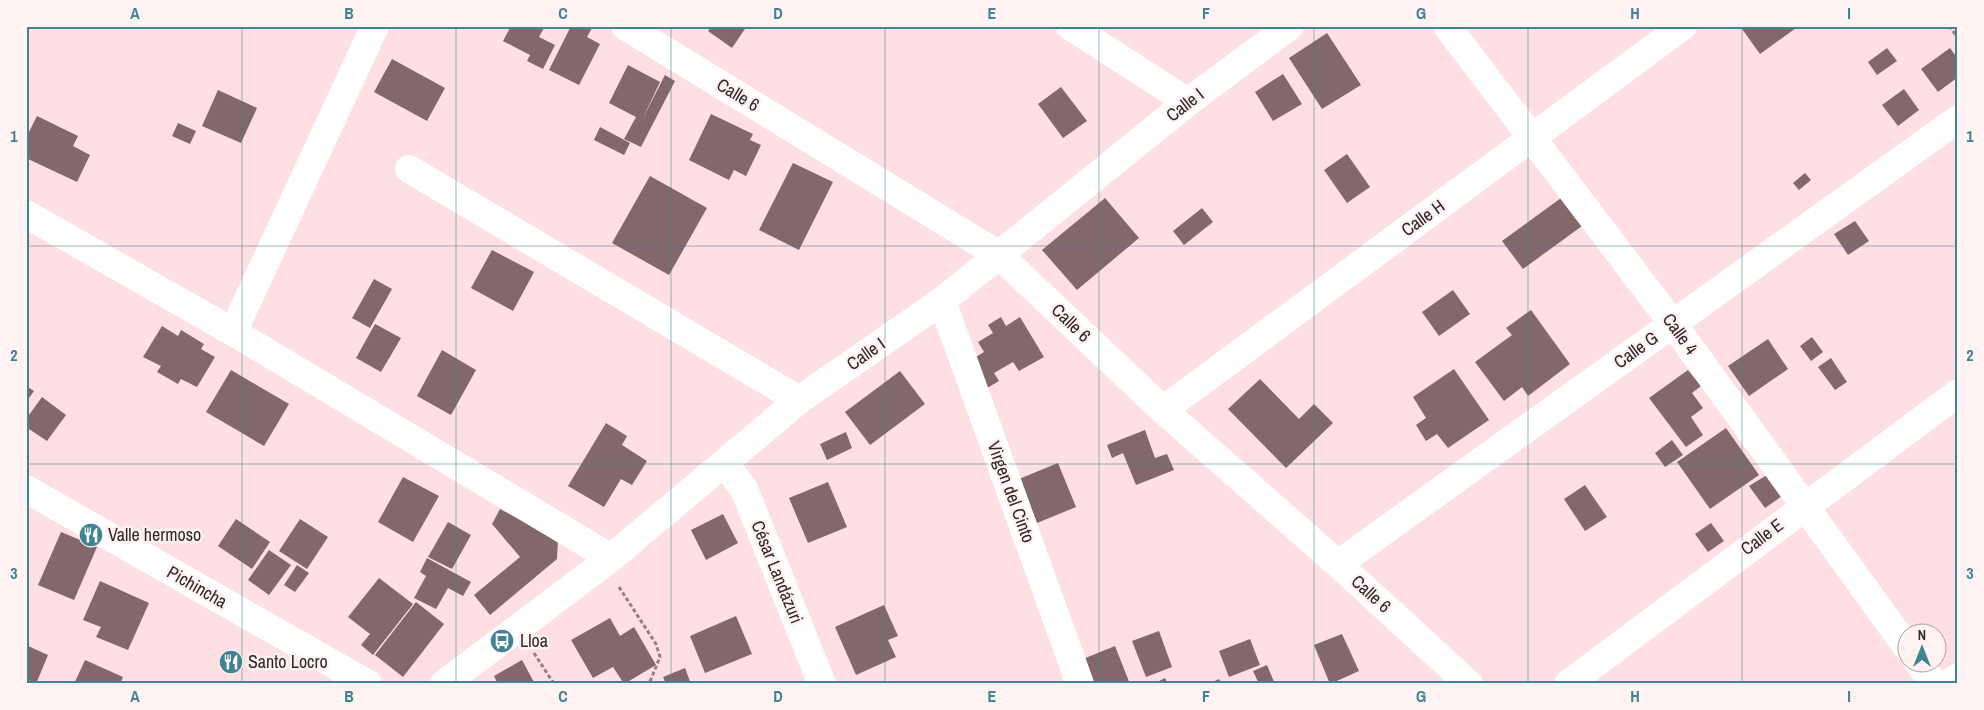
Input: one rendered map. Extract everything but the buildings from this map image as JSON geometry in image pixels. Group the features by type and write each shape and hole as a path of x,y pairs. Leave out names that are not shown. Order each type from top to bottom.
{"street":[{"path":"233,332 376,26"},
{"name":"Calle 6","path":"625,26 999,254 1163,410 1338,564 1469,684"},
{"path":"1070,26 1188,102"},
{"name":"Calle I","path":"444,684 608,561 799,400 942,301 1188,102 1290,26"},
{"name":"Calle 4","path":"1447,26 1673,324 1896,632"},
{"name":"Calle H","path":"1163,410 1683,26"},
{"name":"Calle G","path":"1338,564 1958,119"},
{"path":"409,169 799,400"},
{"path":"26,214 233,332 608,561"},
{"name":"Virgen del Cinto","path":"942,301 1080,684"},
{"name":"Calle E","path":"1568,684 1803,506 1958,393"},
{"name":"César Landázuri","path":"725,464 744,489 822,684"},
{"name":"Pichincha","path":"26,489 368,684"},
{"path":"1925,672 1934,684"},
{"path":"1948,684 1958,677"}],"path":[{"path":"1949,26 1958,38"},
{"path":"608,561 656,644 660,657 649,684"},
{"path":"518,628 554,684"}],"place":[{"name":"Valle hermoso","path":"91,535"},
{"name":"Lloa","path":"502,641"},
{"name":"Santo Locro","path":"231,662"}]}
